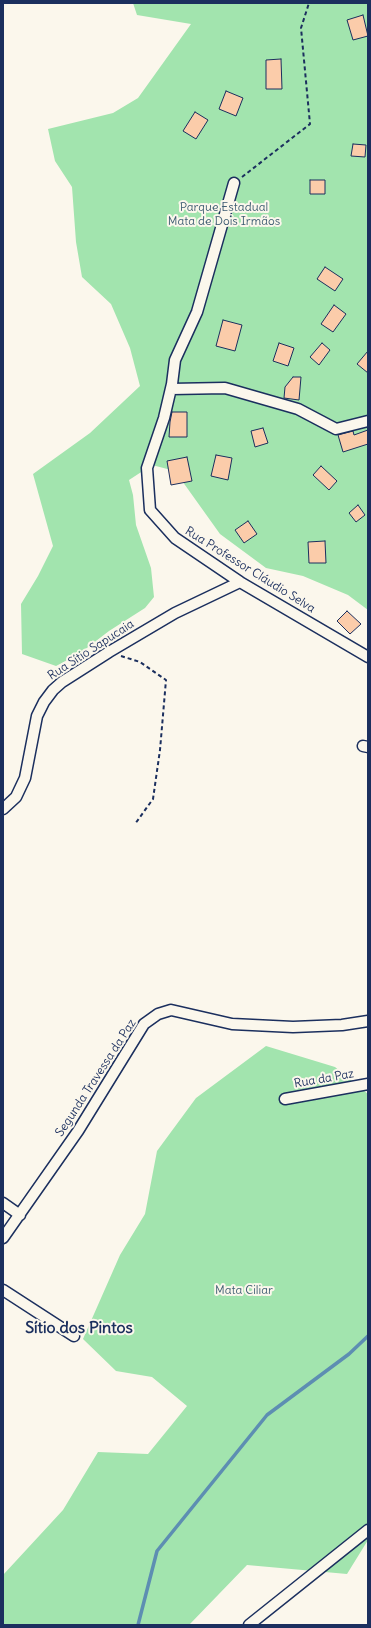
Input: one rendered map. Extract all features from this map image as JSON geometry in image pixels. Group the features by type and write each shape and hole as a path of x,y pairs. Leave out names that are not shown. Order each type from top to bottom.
{"street":[{"name":"Rua Professor Cláudio Selva","path":"234,183 197,312 175,360 171,389 164,418 147,468 150,510 174,538 240,582 368,657"},
{"path":"171,389 225,388 298,409 336,429 368,421"},
{"name":"Rua Sítio Sapucaia","path":"3,809 16,796 25,778 37,716 44,702 53,690 62,682 109,652 175,613 240,582"},
{"name":"Segunda Travessa da Paz","path":"3,1238 78,1131 144,1024 158,1014 171,1010 232,1024 293,1027 342,1025 368,1021"},
{"name":"Rua da Paz","path":"285,1100 368,1084"},
{"path":"3,1203 20,1215"},
{"path":"3,1290 74,1336"},
{"path":"249,1625 368,1530"}],"path":[{"path":"234,183 310,124 301,28 309,3"},
{"path":"109,652 140,662 166,680 160,750 153,799 135,824"}],"green space":[{"name":"Parque Estadual Mata de Dois Irmãos","path":"133,3 368,3 368,610 348,595 303,576 266,568 220,534 175,471 152,465 129,480 133,495 136,525 151,568 154,597 145,608 109,631 79,654 56,666 22,654 21,604 38,576 53,546 33,474 90,433 140,386 130,348 111,304 82,277 76,242 72,187 55,161 48,129 113,113 138,98 191,24 137,15"},
{"name":"Mata Ciliar","path":"266,1046 335,1067 368,1094 368,1540 347,1574 247,1565 189,1625 3,1625 3,1575 63,1510 98,1452 148,1454 187,1406 152,1377 116,1371 83,1339 120,1255 145,1214 157,1151 196,1098"}],"building":[{"path":"363,15 368,36 353,40 347,20"},
{"path":"281,59 282,89 266,89 266,60"},
{"path":"226,91 243,98 236,116 219,109"},
{"path":"195,112 208,120 196,139 183,131"},
{"path":"353,144 366,145 365,157 351,156"},
{"path":"310,180 325,180 325,194 310,194"},
{"path":"325,267 343,279 335,291 317,279"},
{"path":"334,305 346,314 333,332 321,324"},
{"path":"223,320 242,325 235,351 216,346"},
{"path":"279,343 294,348 288,366 273,361"},
{"path":"322,343 330,350 319,365 310,357"},
{"path":"368,351 368,373 357,364"},
{"path":"293,377 301,377 299,400 284,398 285,387"},
{"path":"172,412 187,412 187,437 169,437"},
{"path":"263,428 268,443 255,447 251,431"},
{"path":"368,430 368,444 343,452 338,435 353,431 354,435"},
{"path":"216,455 232,458 228,480 211,476"},
{"path":"187,457 192,481 171,485 167,461"},
{"path":"321,466 337,481 329,490 313,475"},
{"path":"358,505 365,515 356,522 349,513"},
{"path":"248,521 257,534 244,543 235,530"},
{"path":"325,541 326,563 309,563 308,542"},
{"path":"347,611 361,624 350,634 337,621"}],"waterway":[{"path":"138,1625 157,1551 267,1415 349,1354 368,1336"}],"district":[{"name":"Sítio dos Pintos","path":"79,1328"}]}
